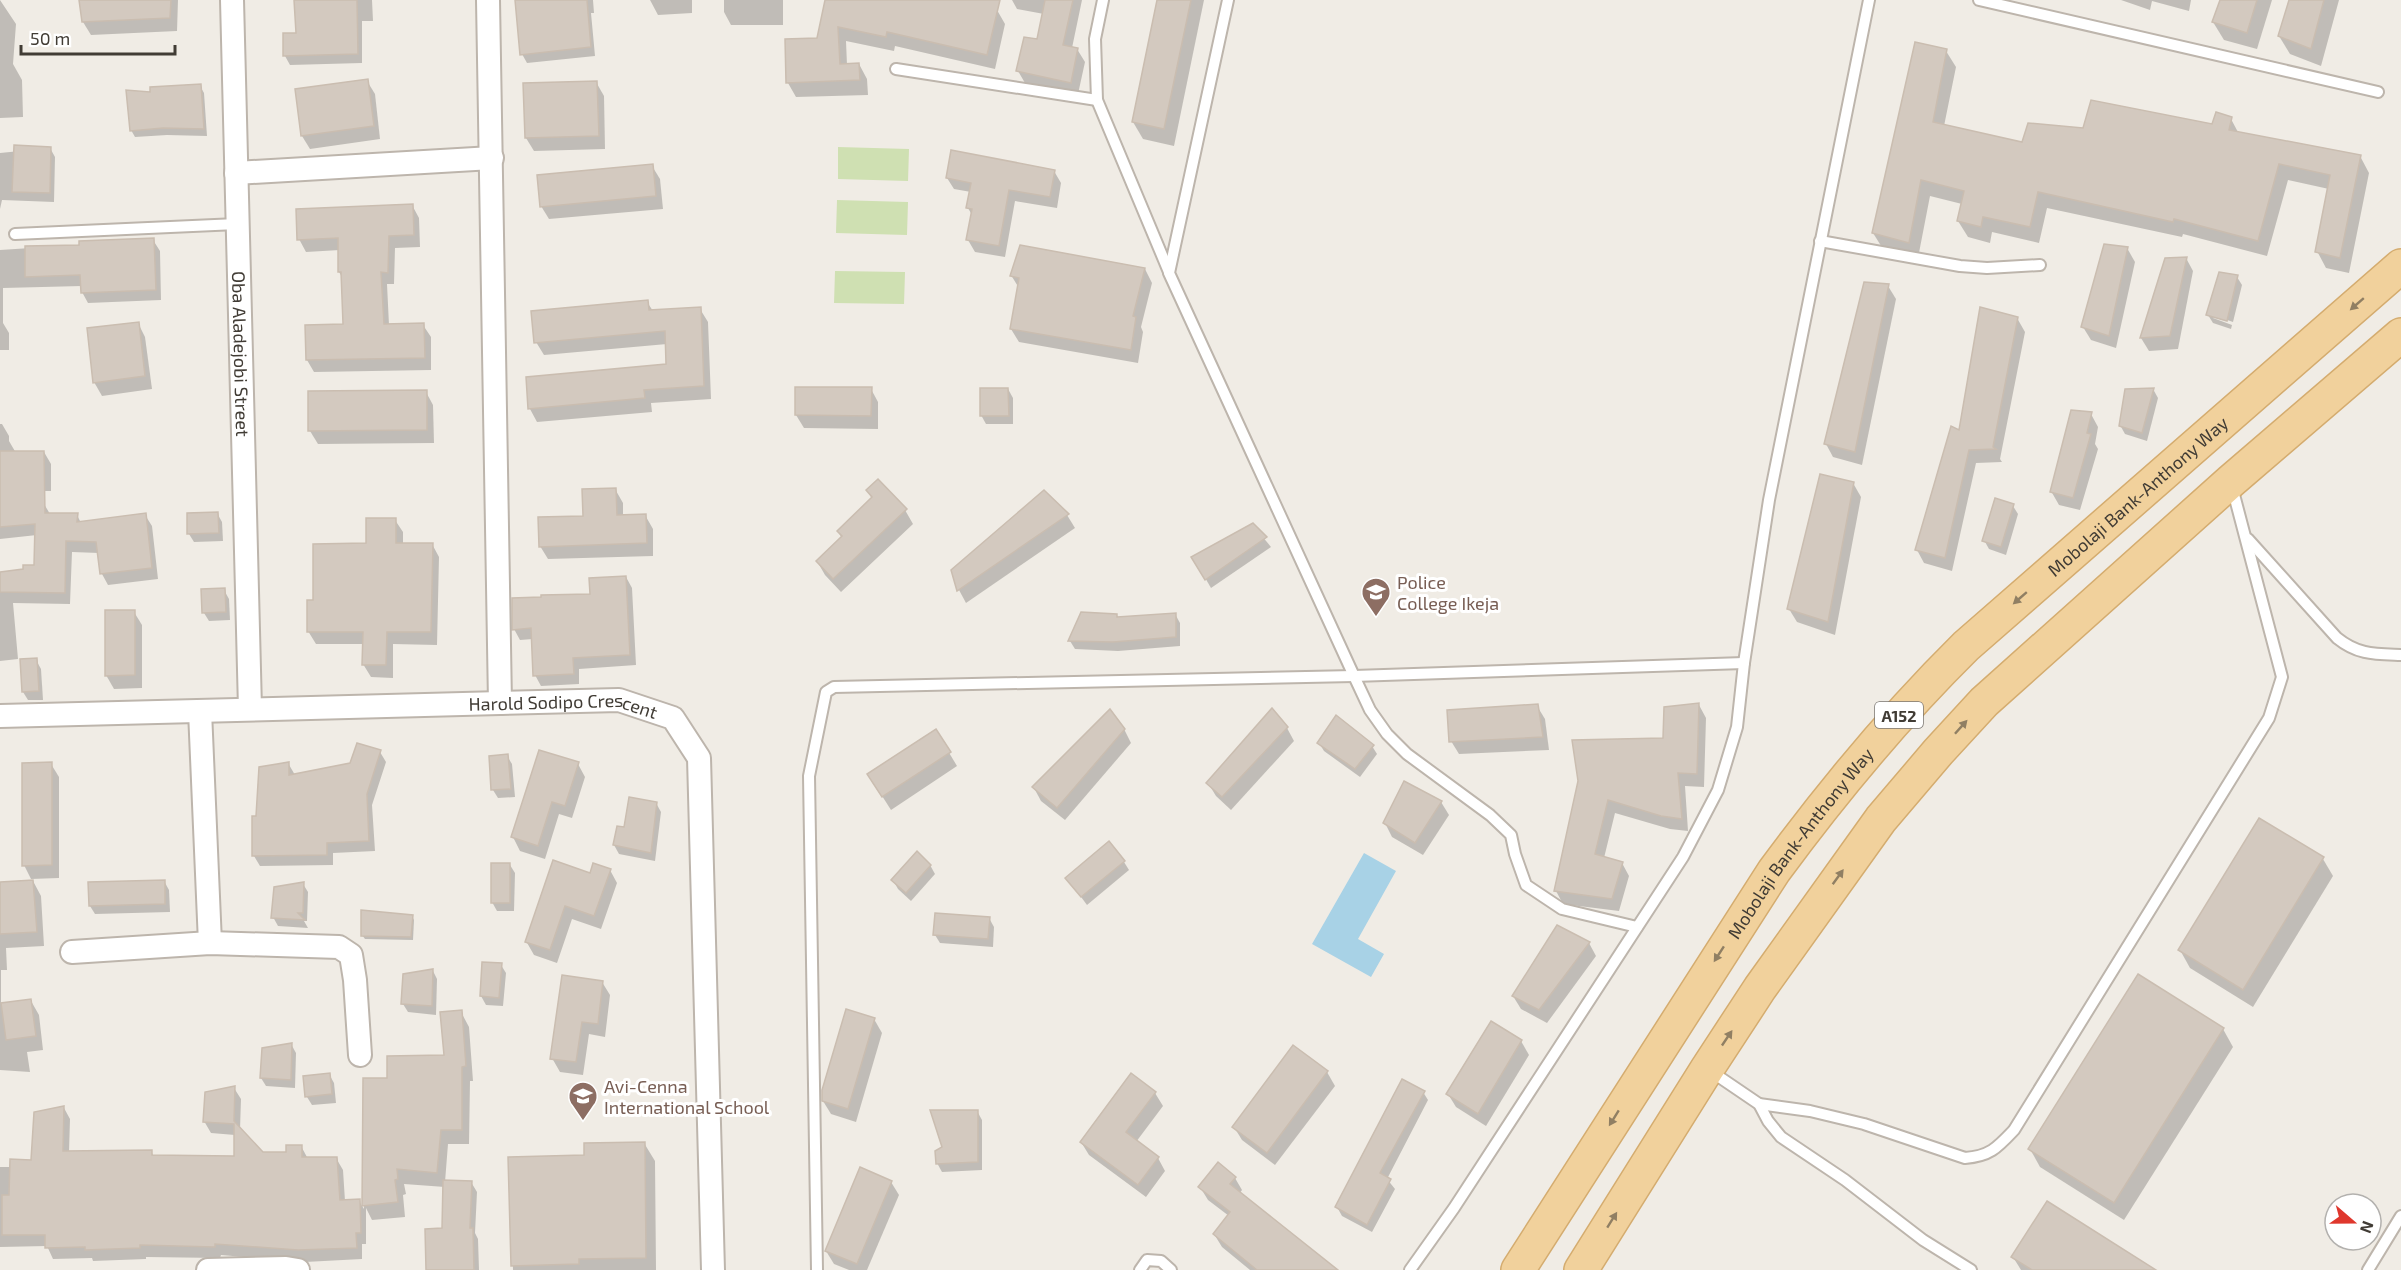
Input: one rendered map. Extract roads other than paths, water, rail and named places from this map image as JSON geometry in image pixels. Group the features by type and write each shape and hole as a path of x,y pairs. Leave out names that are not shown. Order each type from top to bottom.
{"main road":[{"name":"Mobolaji Bank-Anthony Way","path":"1518,1270 1774,871 1820,809 1882,734 1920,691 1965,646 2401,266"},
{"path":"1581,1270 1707,1069 1849,862 1881,819 1938,752 1984,702 2231,481 2401,335"}],"street":[{"name":"Oba Aladejobi Street","path":"232,0 250,709"},
{"path":"488,0 500,703"},
{"path":"236,173 492,158"},
{"name":"Harold Sodipo Crescent","path":"0,716 619,700 673,718 699,758 713,1270"},
{"path":"200,711 210,943"},
{"path":"72,952 210,943 339,947 351,955 356,980 360,1056"},
{"path":"208,1270 286,1268 298,1270"}],"lane":[{"path":"1103,0 1095,39 1097,100 1169,273 1370,710 1387,734 1407,754 1490,815 1511,835 1526,885 1562,909 1636,927"},
{"path":"1169,273 1228,0"},
{"path":"1410,1270 1454,1208 1683,857 1718,790 1737,727 1744,663 1769,500 1869,0"},
{"path":"1979,0 2378,92"},
{"path":"896,69 1097,100"},
{"path":"15,234 237,224"},
{"path":"1820,241 1960,266 1987,268 2040,265"},
{"path":"1707,1069 1759,1104 1810,1111 1864,1124 1965,1158 1982,1156 1996,1149 2014,1130 2269,718 2282,677 2231,481"},
{"path":"2245,536 2337,638 2350,648 2367,653 2401,656"},
{"path":"817,1270 809,776 826,692 834,687 1354,676 1744,663"},
{"path":"1759,1104 1780,1137 1845,1180 1923,1240 1971,1270"},
{"path":"2368,1270 2401,1216"},
{"path":"1140,1270 1148,1260 1161,1261 1171,1270"}],"water":[{"path":"1364,853 1396,871 1358,939 1384,954 1371,977 1312,944"}],"place":[{"name":"Police College Ikeja","path":"1376,618"},
{"name":"Avi-Cenna International School","path":"583,1122"}]}
